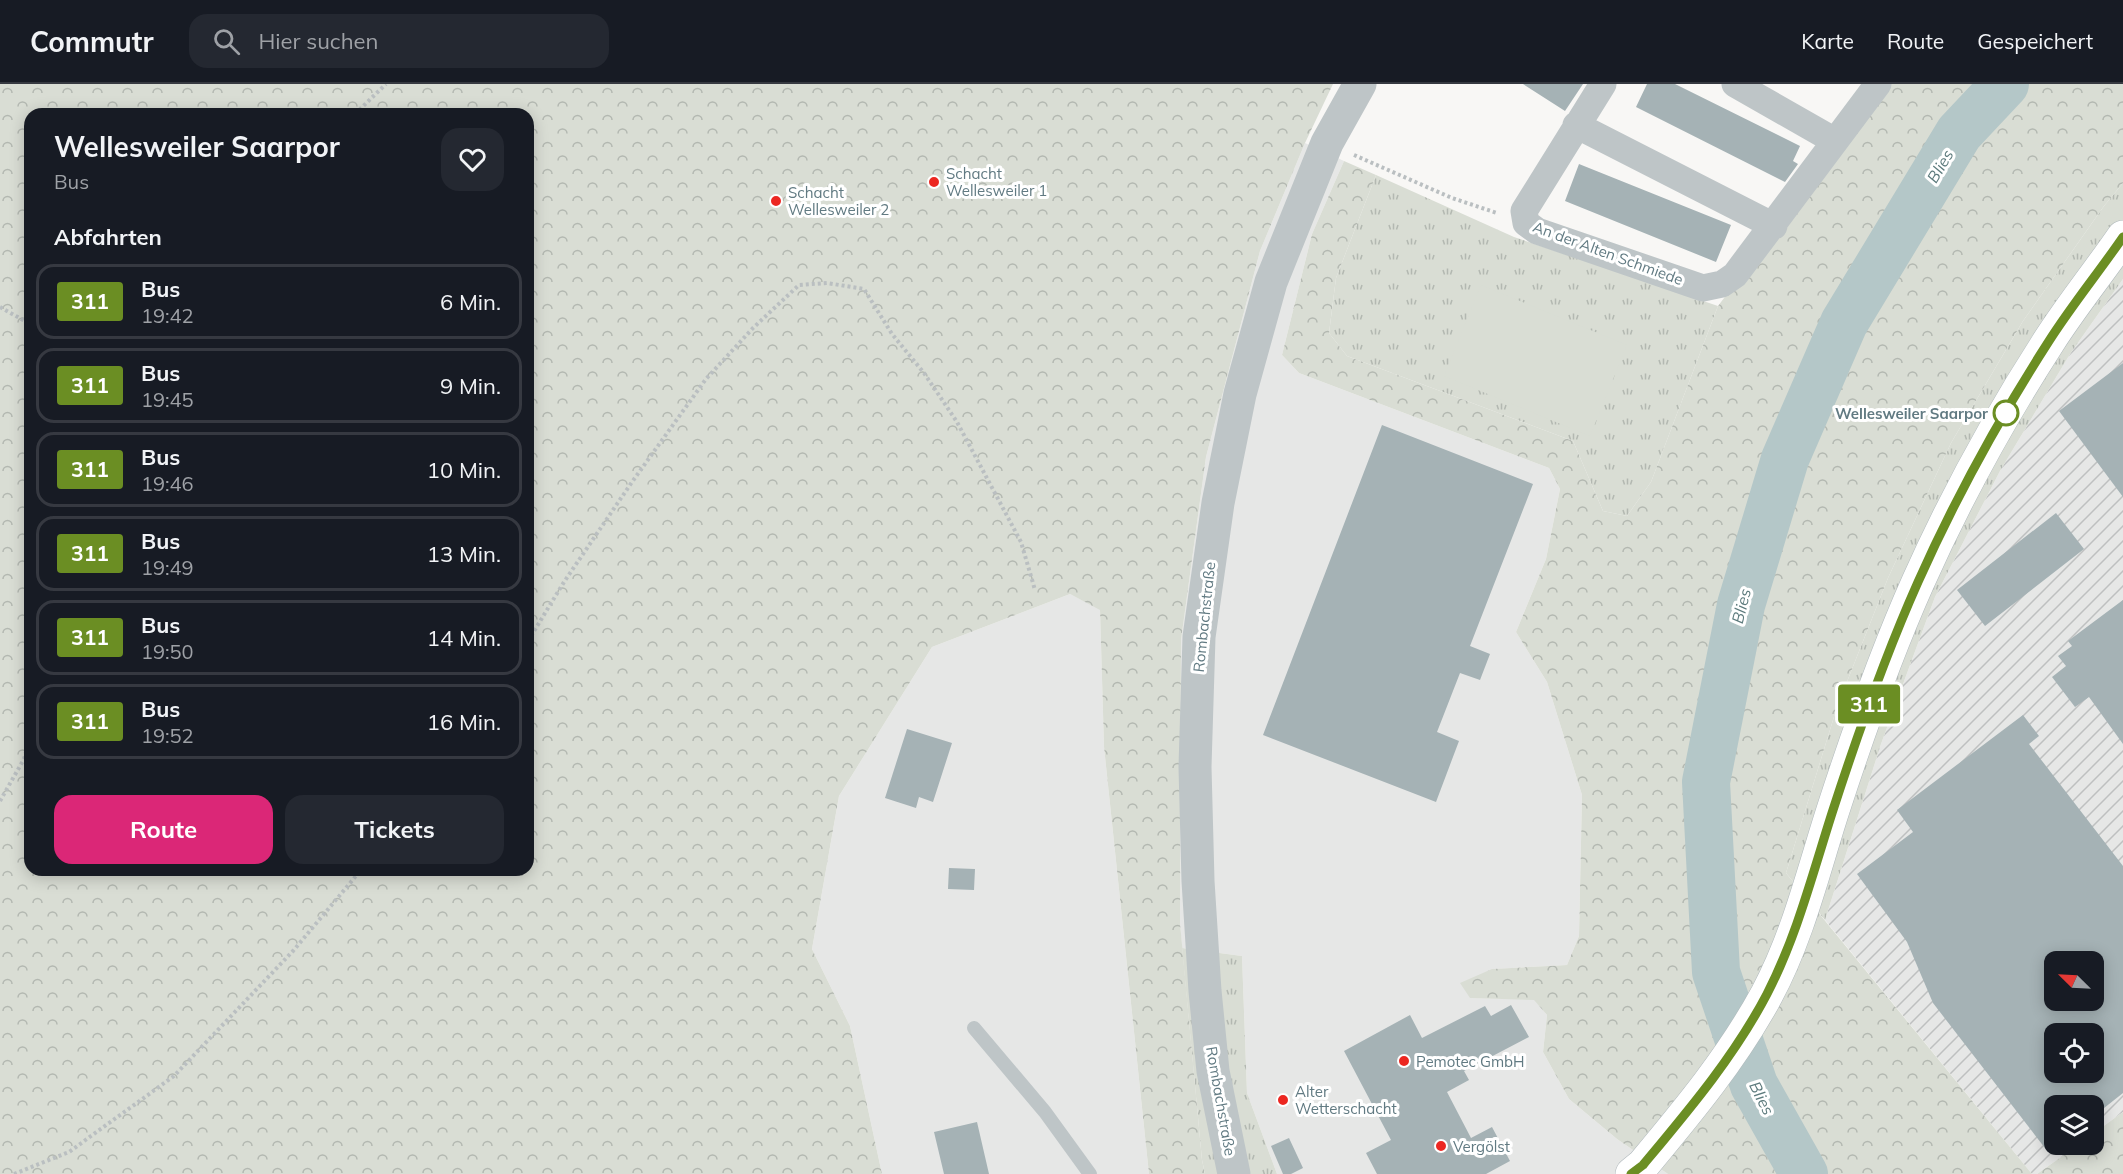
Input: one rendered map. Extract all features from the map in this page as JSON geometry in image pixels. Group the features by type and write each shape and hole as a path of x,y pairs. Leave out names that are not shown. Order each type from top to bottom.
{"main road":[{"path":"1637,1169 1701,1095 1735,1047 1767,994 1792,938 1851,753 1918,581 1978,459 2050,340 2123,237"}],"street":[{"name":"Rombachstraße","path":"1234,1174 1213,1071 1205,991 1198,881 1195,767 1199,637 1218,502 1240,394 1271,282 1327,143 1360,84"},
{"name":"An der Alten Schmiede","path":"1604,84 1576,125 1524,211 1526,223 1538,231 1703,288 1722,284 1735,275 1774,226 1878,84"},
{"path":"1735,84 1835,141"},
{"path":"1576,125 1774,226"}],"lane":[{"path":"974,1028 1045,1112 1090,1174"}],"path":[{"path":"361,108 386,84"},
{"path":"1327,143 1452,198 1526,223"},
{"path":"534,631 564,582 706,378 753,328 799,285 827,283 864,289 892,334 924,373 957,422 1021,542 1035,590"},
{"path":"0,307 24,321"},
{"path":"0,801 24,759"},
{"path":"14,1174 69,1152 174,1076 293,951 356,876"}],"shaded area":[{"path":"1305,143 1344,161 1312,234 1282,355 1299,373 1549,468 1560,489 1546,559 1516,632 1547,682 1582,795 1579,936 1567,965 1493,969 1470,998 1534,999 1547,1015 1543,1052 1569,1099 1617,1139 1668,1174 1277,1174 1247,1093 1242,956 1182,948 1180,923 1181,640 1206,457 1260,251"},
{"path":"2123,279 2123,1112 2104,1126 2104,1095 2044,1095 2044,1155 2064,1155 2037,1174 2032,1174 1825,920 1881,744 1935,597 2000,471 2070,354"},
{"path":"1070,594 1100,609 1104,747 1149,1174 882,1174 850,1026 812,949 839,796 932,647"}],"green space":[{"path":"0,84 1333,84 1305,143 1260,251 1206,457 1181,640 1180,923 1205,1174 1149,1174 1104,747 1100,610 1070,594 932,647 839,796 812,949 850,1026 882,1174 0,1174"},
{"path":"1886,84 2123,84 2123,183 2104,206 2023,321 1951,443 1888,578 1837,707 1786,873 2032,1174 1668,1174 1617,1139 1569,1099 1543,1052 1547,1015 1534,1000 1470,998 1460,983 1492,969 1567,965 1579,936 1582,795 1547,682 1516,632 1546,559 1560,489 1549,468 1299,373 1282,355 1312,234 1344,161 1376,175 1336,278 1329,333 1347,356 1573,441 1603,511 1627,516 1651,482 1718,306"},
{"path":"1376,175 1514,237 1718,306 1651,482 1627,516 1603,511 1573,441 1347,356 1329,333 1336,278"},
{"path":"2123,183 2123,279 2070,354 2000,471 1935,597 1881,744 1825,920 1786,873 1837,707 1888,578 1951,443 2023,321 2104,206"},
{"path":"1481,285 1627,345 1590,436 1444,376"},
{"path":"1182,948 1242,956 1247,1093 1277,1174 1205,1174"},
{"path":"2123,1112 2123,1174 2037,1174 2064,1155 2104,1155 2104,1126"}],"building":[{"path":"1523,84 1583,84 1565,111"},
{"path":"1647,84 1675,84 1800,146 1793,161 1798,164 1785,182 1636,107"},
{"path":"1579,164 1731,225 1716,262 1565,201"},
{"path":"2123,363 2123,497 2059,411"},
{"path":"1382,425 1533,484 1470,646 1490,654 1480,680 1460,673 1437,732 1459,741 1436,802 1263,735"},
{"path":"2056,513 2084,549 1985,626 1957,590"},
{"path":"2123,600 2123,744 2089,697 2075,707 2052,677 2066,666 2058,656 2072,646 2068,641"},
{"path":"2023,715 2039,736 2029,744 2123,866 2123,1093 2104,1108 2104,1095 2044,1095 2044,1147 1933,1003 1907,942 1857,874 1913,832 1897,810"},
{"path":"907,729 952,743 933,802 919,797 916,808 885,798"},
{"path":"949,868 975,869 974,890 948,889"},
{"path":"1511,1005 1529,1037 1464,1071 1469,1080 1447,1092 1471,1138 1492,1127 1510,1161 1486,1174 1377,1174 1366,1153 1391,1140 1344,1051 1410,1015 1422,1038 1485,1006 1491,1016"},
{"path":"977,1122 989,1174 944,1174 934,1132"},
{"path":"1289,1138 1303,1168 1291,1174 1283,1174 1271,1146"}],"waterway":[{"name":"Blies","path":"1804,1174 1754,1085 1716,972 1706,782 1741,605 1785,459 1844,323 1959,133 2005,84"}],"bus line":[{"name":"311","path":"1631,1174 1643,1165 1701,1095 1735,1047 1767,994 1792,938 1851,753 1918,581 1978,459 2050,340 2123,237"}],"place":[{"name":"Schacht Wellesweiler 1","path":"934,182"},
{"name":"Schacht Wellesweiler 2","path":"776,201"},
{"name":"Wellesweiler Saarpor","path":"2006,413"},
{"name":"Pemotec GmbH","path":"1404,1061"},
{"name":"Alter Wetterschacht","path":"1283,1100"},
{"name":"Vergölst","path":"1441,1146"}]}
